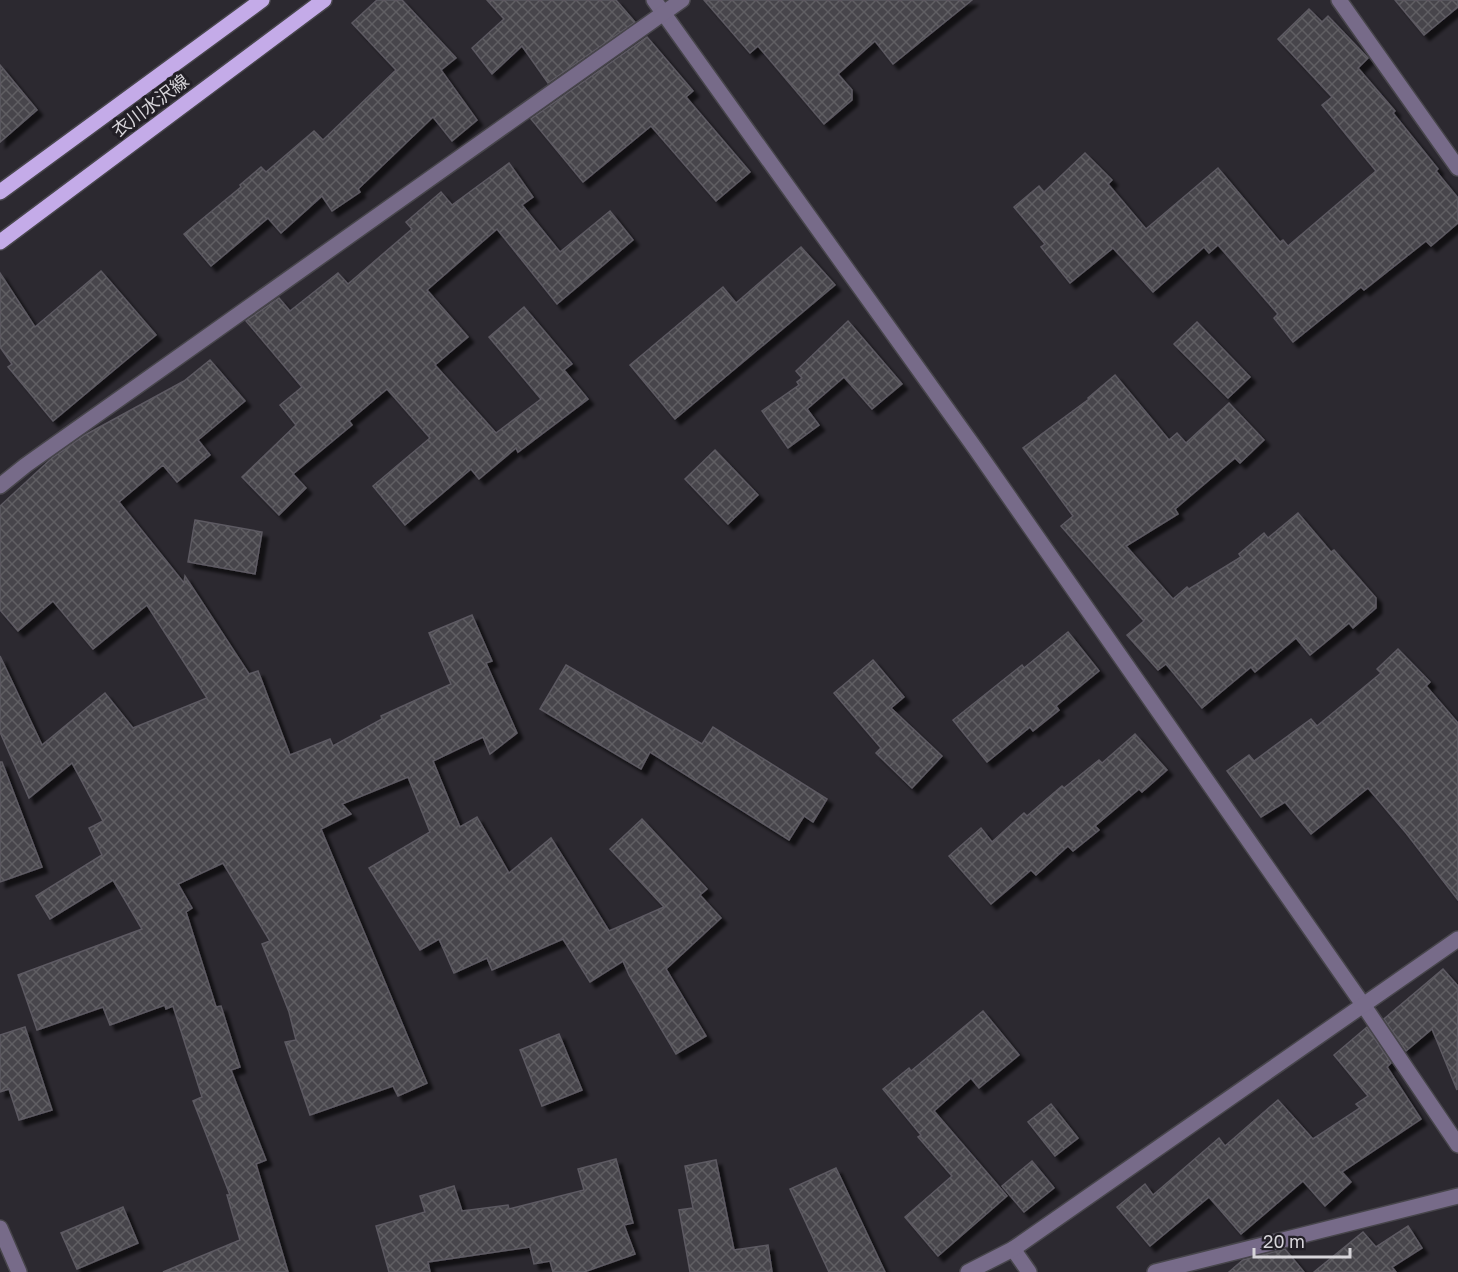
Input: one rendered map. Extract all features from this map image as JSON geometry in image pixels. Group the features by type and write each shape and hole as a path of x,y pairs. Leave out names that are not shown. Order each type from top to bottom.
{"main road":[{"name":"衣川水沢線","path":"0,192 262,0"},
{"name":"衣川水沢線","path":"0,242 324,0"}],"street":[{"path":"654,0 975,448 1364,1006 1458,1145"},
{"path":"0,486 682,0"},
{"path":"1339,0 1458,168"},
{"path":"968,1272 1013,1249 1458,939"},
{"path":"1155,1272 1458,1196"},
{"path":"0,1228 19,1272"},
{"path":"1013,1249 1029,1272"}],"building":[{"path":"377,0 402,0 456,58 441,70 477,120 452,141 433,117 358,189 360,192 332,211 322,196 281,233 268,218 211,266 184,234 241,187 240,185 261,167 266,172 314,131 323,140 396,70 352,23"},
{"path":"487,0 616,0 635,22 548,83 522,46 492,74 472,48 504,19"},
{"path":"704,0 972,0 893,64 875,41 838,74 852,90 852,100 824,124 758,46 750,53"},
{"path":"1395,0 1458,0 1458,7 1424,35"},
{"path":"1309,9 1322,22 1328,16 1368,58 1358,68 1395,111 1393,113 1458,198 1458,223 1431,246 1426,241 1364,290 1361,287 1293,342 1274,318 1278,314 1218,245 1209,253 1204,247 1153,292 1113,248 1070,283 1041,247 1045,244 1014,207 1039,186 1044,192 1085,153 1112,180 1108,184 1146,229 1218,168 1280,242 1283,240 1288,246 1376,171 1322,105 1332,97 1278,39"},
{"path":"647,37 693,91 686,97 750,172 716,201 651,126 583,182 531,119"},
{"path":"0,65 37,110 0,142"},
{"path":"509,163 533,197 522,205 560,252 610,211 633,240 557,304 497,229 427,290 468,337 435,365 496,433 541,399 489,337 524,307 572,364 564,370 588,399 518,452 516,448 479,479 471,469 405,525 373,486 430,438 387,389 349,421 352,425 293,474 306,488 279,515 242,477 296,425 280,405 302,387 246,321 279,298 290,311 338,273 348,284 412,229 406,222 441,192 452,205"},
{"path":"801,247 835,285 675,419 630,365 723,287 736,303"},
{"path":"101,271 156,335 53,421 8,367 12,364 0,347 0,273 35,327"},
{"path":"848,321 902,384 872,409 844,377 807,409 819,425 788,448 762,411 799,385 797,382 802,378 796,371"},
{"path":"1197,322 1250,377 1228,398 1174,344"},
{"path":"210,360 245,401 198,440 210,455 177,482 163,465 119,502 184,583 185,576 249,674 258,671 290,755 330,739 333,746 382,719 381,716 451,684 429,633 472,615 492,661 486,663 517,733 490,754 483,737 433,761 460,827 477,817 509,873 551,838 609,931 664,907 610,849 642,819 707,889 700,895 721,918 666,969 706,1036 676,1054 623,961 590,982 563,939 492,970 487,958 454,973 439,939 420,950 369,868 430,832 408,777 342,804 351,814 321,829 427,1083 398,1096 393,1086 310,1115 285,1042 296,1040 289,1012 262,944 270,941 223,863 178,884 192,908 186,912 216,1007 221,1006 240,1067 231,1070 266,1160 256,1164 288,1272 163,1272 240,1240 227,1195 230,1195 193,1101 202,1097 173,1006 166,1009 165,1005 110,1025 103,1007 37,1030 18,975 142,929 113,880 50,919 36,896 102,855 89,828 103,821 72,763 29,798 0,732 0,656 42,745 105,693 133,728 207,698 147,605 93,649 53,601 18,631 0,610 0,506 52,458 85,435 184,381"},
{"path":"1115,375 1169,440 1177,433 1186,443 1229,403 1264,440 1240,463 1235,458 1175,509 1178,514 1126,546 1173,599 1187,587 1189,589 1241,557 1239,554 1264,533 1268,538 1298,513 1331,552 1334,550 1376,598 1376,608 1353,628 1349,623 1310,655 1296,638 1255,672 1251,667 1202,708 1166,664 1158,670 1127,635 1144,621 1061,526 1073,516 1023,448 1089,399"},
{"path":"715,450 758,495 728,524 685,479"},
{"path":"195,520 262,532 255,574 188,562"},
{"path":"1068,632 1099,671 1056,706 1059,710 1033,731 1030,727 987,762 953,720 1022,665 1024,668"},
{"path":"1398,649 1430,682 1426,686 1458,723 1458,900 1368,788 1311,834 1285,802 1261,817 1227,771 1249,755 1254,761 1311,719 1317,726 1381,673 1377,669"},
{"path":"873,660 904,697 891,708 942,756 912,788 876,753 881,748 834,693"},
{"path":"566,665 702,744 713,727 827,799 813,822 804,816 789,840 650,752 641,769 540,709"},
{"path":"1135,734 1167,770 1142,792 1139,789 1095,826 1099,830 1073,851 1068,846 1036,875 1031,870 991,904 949,856 981,828 992,842 1024,813 1027,816 1062,786 1064,788 1099,760 1102,763"},
{"path":"0,762 2,762 42,867 0,882"},
{"path":"1443,969 1458,986 1457,1090 1432,1029 1406,1051 1384,1019"},
{"path":"983,1011 1019,1055 979,1088 971,1078 934,1111 1007,1196 938,1256 905,1217 952,1176 918,1137 921,1135 883,1089 909,1068 911,1071"},
{"path":"25,1027 52,1110 19,1120 9,1089 0,1092 0,1035"},
{"path":"1367,1027 1391,1063 1387,1067 1421,1119 1342,1172 1351,1182 1325,1206 1303,1181 1241,1234 1209,1197 1150,1246 1117,1207 1145,1184 1153,1195 1219,1138 1225,1146 1278,1100 1313,1139 1360,1108 1356,1104 1368,1096 1334,1055"},
{"path":"559,1034 582,1090 542,1106 520,1050"},
{"path":"1051,1104 1078,1138 1055,1156 1028,1122"},
{"path":"616,1159 633,1223 624,1225 635,1254 584,1272 553,1272 550,1261 534,1264 530,1247 428,1262 430,1272 389,1272 376,1226 425,1212 420,1196 454,1186 462,1211 508,1205 509,1209 584,1190 578,1169"},
{"path":"716,1160 734,1250 768,1245 772,1272 690,1272 679,1210 693,1208 685,1166"},
{"path":"1032,1161 1054,1188 1024,1212 1002,1186"},
{"path":"836,1168 885,1272 829,1272 790,1189"},
{"path":"123,1207 138,1243 77,1269 61,1233"},
{"path":"1408,1226 1422,1248 1392,1267 1396,1272 1314,1272 1363,1232 1376,1247"},
{"path":"1285,1249 1304,1272 1229,1272 1243,1260"}]}
